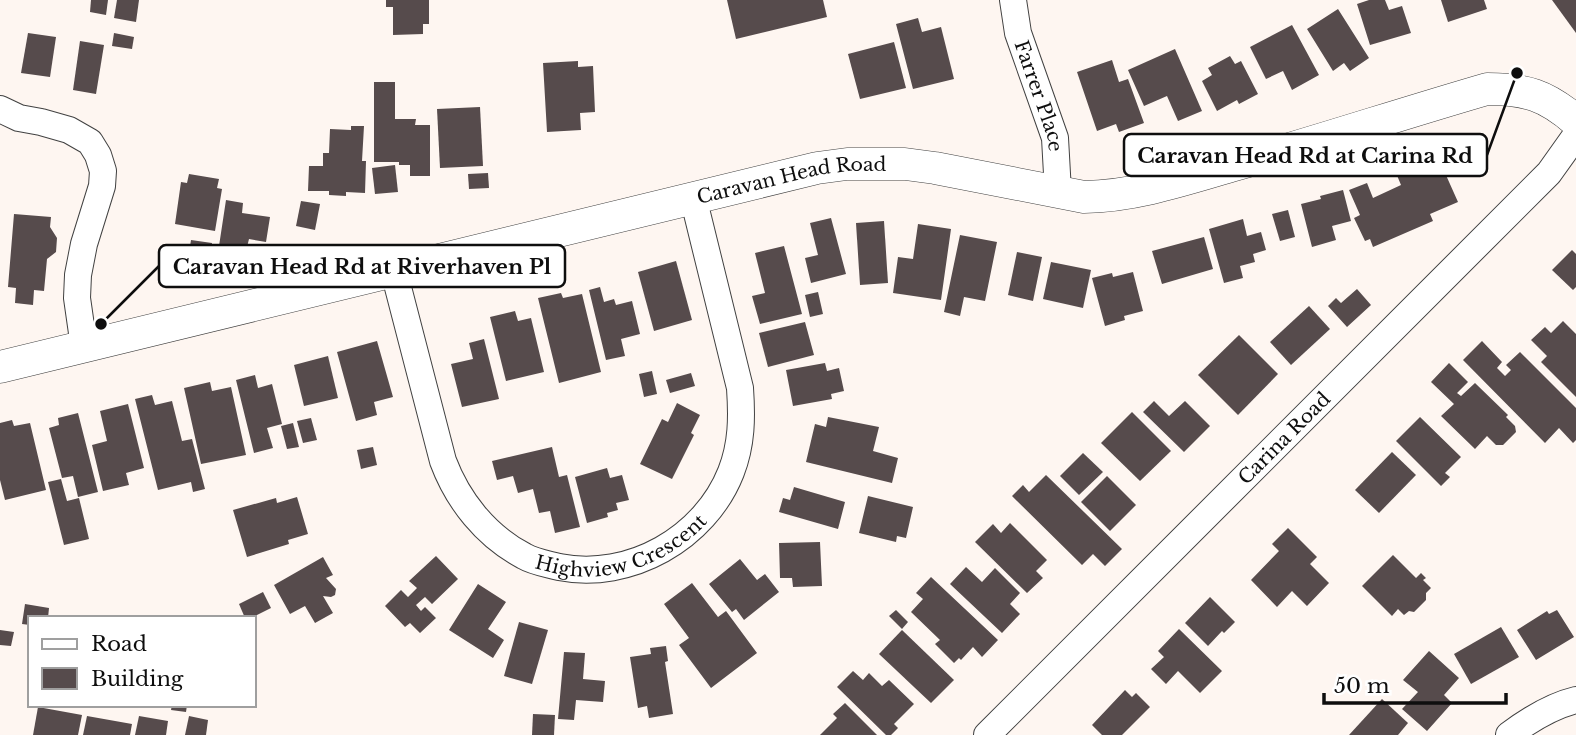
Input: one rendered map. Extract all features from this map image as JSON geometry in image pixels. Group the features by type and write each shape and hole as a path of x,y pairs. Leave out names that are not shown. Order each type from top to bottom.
{"street":[{"name":"Farrer Place","path":"1013,0 1018,33 1055,138 1058,192"},
{"name":"Caravan Head Road","path":"0,367 817,168 874,163 905,164 1084,197 1106,196 1138,191 1282,152 1487,89 1532,93 1559,106 1576,121"},
{"path":"0,108 19,118 69,130 90,142 98,155 103,171 102,186 84,244 78,275 77,298 84,347"},
{"name":"Carina Road","path":"987,735 1549,173 1576,135"},
{"name":"Highview Crescent","path":"394,272 443,461 460,498 489,531 525,557 567,568 593,570 619,566 668,547 707,513 722,492 732,471 740,443 740,388 693,197"},
{"path":"1508,735 1537,716 1576,700"}],"building":[{"path":"91,0 108,0 106,15 90,12"},
{"path":"117,0 139,0 136,22 114,18"},
{"path":"386,0 429,0 429,24 423,24 423,34 393,35 393,7 386,7"},
{"path":"727,0 823,0 827,17 736,39"},
{"path":"1369,0 1385,0 1389,10 1402,6 1411,33 1370,45 1357,4"},
{"path":"1441,0 1484,0 1487,9 1448,22"},
{"path":"1552,0 1576,0 1576,33"},
{"path":"1338,9 1369,58 1350,71 1344,63 1333,71 1307,29"},
{"path":"918,18 922,32 941,27 954,79 913,89 896,24"},
{"path":"1292,25 1319,75 1292,90 1283,71 1266,79 1250,47"},
{"path":"28,33 56,37 50,77 21,73"},
{"path":"114,33 134,37 132,49 112,46"},
{"path":"80,41 104,45 96,94 73,90"},
{"path":"894,42 906,88 860,99 848,54"},
{"path":"1175,49 1202,111 1178,121 1167,96 1144,106 1128,70"},
{"path":"1230,56 1235,64 1241,61 1258,94 1239,104 1237,100 1217,111 1202,81 1212,75 1208,68"},
{"path":"1112,60 1119,82 1128,79 1144,123 1119,132 1116,124 1097,131 1077,72"},
{"path":"578,61 578,67 593,66 595,112 580,113 581,130 547,132 543,63"},
{"path":"374,82 395,82 395,119 416,119 415,125 430,125 430,176 410,176 410,165 399,165 399,162 374,162"},
{"path":"480,107 483,166 440,168 437,109"},
{"path":"351,126 364,126 362,161 366,161 365,193 346,192 346,196 329,195 329,191 308,191 309,166 323,166 323,153 329,153 330,129 351,130"},
{"path":"1437,155 1458,202 1430,214 1433,221 1373,247 1370,239 1365,241 1354,218 1360,215 1349,190 1367,183 1373,198 1401,185 1396,173"},
{"path":"395,165 398,192 375,194 372,168"},
{"path":"488,173 489,188 469,189 468,174"},
{"path":"189,174 219,179 217,188 222,189 215,231 175,224 181,182 187,183"},
{"path":"1343,190 1351,221 1332,226 1336,240 1312,247 1301,204"},
{"path":"226,200 243,203 242,213 270,217 266,242 249,239 247,247 236,245 236,249 219,246"},
{"path":"301,201 320,204 315,230 296,226"},
{"path":"1288,210 1295,237 1280,241 1272,214"},
{"path":"14,214 51,217 50,227 57,238 56,252 47,259 44,291 34,290 33,305 15,303 16,288 8,287"},
{"path":"831,218 846,274 811,283 805,258 818,255 810,223"},
{"path":"1243,219 1247,236 1261,232 1266,250 1253,254 1255,262 1240,266 1243,278 1224,283 1209,229"},
{"path":"884,221 888,283 860,285 856,223"},
{"path":"918,224 951,229 941,300 893,293 898,257 913,259"},
{"path":"960,235 997,242 985,301 964,297 960,316 944,312"},
{"path":"1204,237 1213,269 1162,284 1152,251"},
{"path":"191,240 212,243 208,270 187,266"},
{"path":"784,246 802,314 760,324 752,296 765,293 755,253"},
{"path":"1572,250 1576,254 1576,287 1573,290 1552,270"},
{"path":"1017,252 1042,257 1033,301 1008,295"},
{"path":"676,261 692,320 654,331 638,272"},
{"path":"1051,262 1091,270 1083,308 1043,299"},
{"path":"1133,272 1143,311 1124,316 1125,320 1105,326 1092,278"},
{"path":"600,287 604,302 614,299 616,305 632,301 640,334 621,339 625,356 606,360 589,290"},
{"path":"1357,289 1371,305 1347,327 1328,306 1336,298 1341,303"},
{"path":"818,292 823,314 810,317 805,295"},
{"path":"561,293 563,298 582,294 601,372 559,383 538,298"},
{"path":"1309,306 1330,329 1291,365 1270,342"},
{"path":"515,311 518,321 531,318 544,372 506,381 490,317"},
{"path":"1563,321 1576,334 1576,397 1541,362 1547,356 1531,340 1545,327 1551,333"},
{"path":"805,322 814,355 768,367 759,333"},
{"path":"1239,335 1278,374 1238,415 1198,375"},
{"path":"484,339 499,399 462,407 451,364 473,359 469,343"},
{"path":"377,341 393,397 374,402 377,415 356,421 337,352"},
{"path":"1482,341 1502,362 1497,368 1505,376 1511,370 1506,365 1520,352 1576,408 1576,440 1573,443 1559,428 1545,443 1463,360"},
{"path":"328,356 338,398 304,406 294,365"},
{"path":"825,363 827,371 839,368 844,391 831,394 832,399 793,406 786,370"},
{"path":"1449,363 1468,382 1457,393 1461,396 1475,383 1508,415 1506,417 1515,426 1516,432 1503,445 1496,445 1487,436 1475,449 1441,416 1454,404 1431,382"},
{"path":"652,371 657,394 644,397 639,374"},
{"path":"691,373 695,386 670,393 666,380"},
{"path":"255,375 258,388 272,384 282,424 267,428 273,448 254,453 236,380"},
{"path":"210,382 212,391 231,387 246,455 201,464 184,388"},
{"path":"152,395 155,405 172,401 182,441 192,439 205,489 193,492 191,482 158,490 135,399"},
{"path":"1154,401 1169,416 1185,401 1210,426 1184,452 1143,412"},
{"path":"677,403 700,415 691,433 694,435 672,479 640,464 662,419 668,422"},
{"path":"128,404 144,468 126,473 129,485 103,491 92,445 107,441 100,411"},
{"path":"1132,412 1171,451 1140,481 1101,443"},
{"path":"78,413 98,492 78,497 73,476 62,478 49,428 59,425 58,418"},
{"path":"828,417 879,427 873,451 898,458 892,483 806,462 815,424 826,427"},
{"path":"1420,417 1461,457 1445,473 1450,477 1441,486 1396,441"},
{"path":"311,418 317,440 303,443 297,421"},
{"path":"12,420 14,426 30,423 46,490 5,500 0,480 0,423"},
{"path":"293,423 299,447 287,449 281,426"},
{"path":"373,447 377,465 361,469 357,450"},
{"path":"552,447 559,477 567,475 580,527 555,533 550,511 539,513 533,489 518,493 513,476 497,480 492,461"},
{"path":"1392,452 1416,475 1379,513 1355,490"},
{"path":"1083,453 1103,472 1079,495 1060,476"},
{"path":"607,468 610,478 622,475 629,500 616,503 618,510 607,513 608,517 587,523 575,477"},
{"path":"1046,475 1122,549 1105,566 1093,554 1082,565 1012,496 1023,485 1029,492"},
{"path":"1107,476 1136,505 1110,531 1081,502"},
{"path":"61,479 67,501 79,498 89,539 64,545 48,482"},
{"path":"794,487 845,502 838,529 779,512 783,498 790,500"},
{"path":"868,496 913,507 906,538 897,536 896,542 859,533"},
{"path":"297,497 308,534 288,540 289,544 247,557 233,510 276,498 277,503"},
{"path":"1010,523 1047,560 1036,571 1043,578 1027,593 975,542 993,524 1001,533"},
{"path":"1288,528 1317,557 1310,564 1329,583 1307,606 1292,591 1277,607 1251,580 1279,551 1272,544"},
{"path":"820,542 822,586 793,587 792,578 780,578 779,543"},
{"path":"1393,555 1416,578 1421,573 1426,578 1423,580 1431,588 1426,593 1426,600 1414,612 1409,611 1404,615 1398,609 1392,616 1362,586"},
{"path":"436,556 458,579 432,604 425,597 416,605 421,611 425,607 436,618 420,633 410,623 405,627 385,606 401,590 408,597 417,588 409,581"},
{"path":"323,557 333,575 326,578 336,589 335,595 323,596 333,613 315,623 305,606 290,614 274,585"},
{"path":"740,559 757,580 765,574 779,592 744,620 736,609 732,612 709,584"},
{"path":"966,567 982,582 995,568 1020,593 1010,604 1020,614 1002,633 950,584"},
{"path":"931,577 998,640 982,657 973,647 961,660 959,658 954,663 935,644 940,640 911,612 923,599 916,593"},
{"path":"692,583 718,617 726,611 757,653 711,688 679,645 689,638 664,604"},
{"path":"478,584 506,602 488,629 504,640 493,658 449,630"},
{"path":"263,592 271,608 255,616 244,616 239,604"},
{"path":"1210,597 1235,622 1208,646 1185,623"},
{"path":"25,604 49,608 48,616 28,616 28,625 22,624"},
{"path":"896,610 908,622 902,629 889,616"},
{"path":"1557,610 1574,637 1536,660 1517,630 1547,611 1549,614"},
{"path":"519,622 548,630 532,684 504,676"},
{"path":"1501,627 1519,657 1471,684 1454,654"},
{"path":"1179,629 1222,671 1200,693 1178,671 1166,684 1151,669 1164,657 1158,651"},
{"path":"0,630 14,632 11,646 0,645"},
{"path":"902,630 954,680 931,703 879,654"},
{"path":"666,646 668,661 665,662 673,714 649,718 647,706 638,708 630,657 651,654 650,648"},
{"path":"1429,651 1459,678 1444,695 1452,703 1427,731 1402,709 1418,692 1403,680"},
{"path":"564,652 585,653 583,679 605,681 603,702 576,700 574,720 558,719"},
{"path":"853,671 863,680 869,673 882,686 889,680 914,704 894,724 898,728 891,735 886,735 837,687"},
{"path":"1125,690 1132,697 1136,693 1150,707 1122,735 1102,735 1092,725"},
{"path":"1382,699 1408,723 1398,735 1349,735"},
{"path":"845,703 877,735 820,735 837,718 833,714"},
{"path":"38,707 82,715 78,735 33,735"},
{"path":"172,707 187,707 186,712 171,710"},
{"path":"533,714 555,715 554,735 532,735"},
{"path":"87,716 132,724 130,735 83,735"},
{"path":"139,716 168,721 166,735 135,735"},
{"path":"189,716 208,720 206,735 185,735"}],"place":[{"name":"Caravan Head Rd at Carina Rd","path":"1517,73"},
{"name":"Caravan Head Rd at Riverhaven Pl","path":"101,324"}]}
